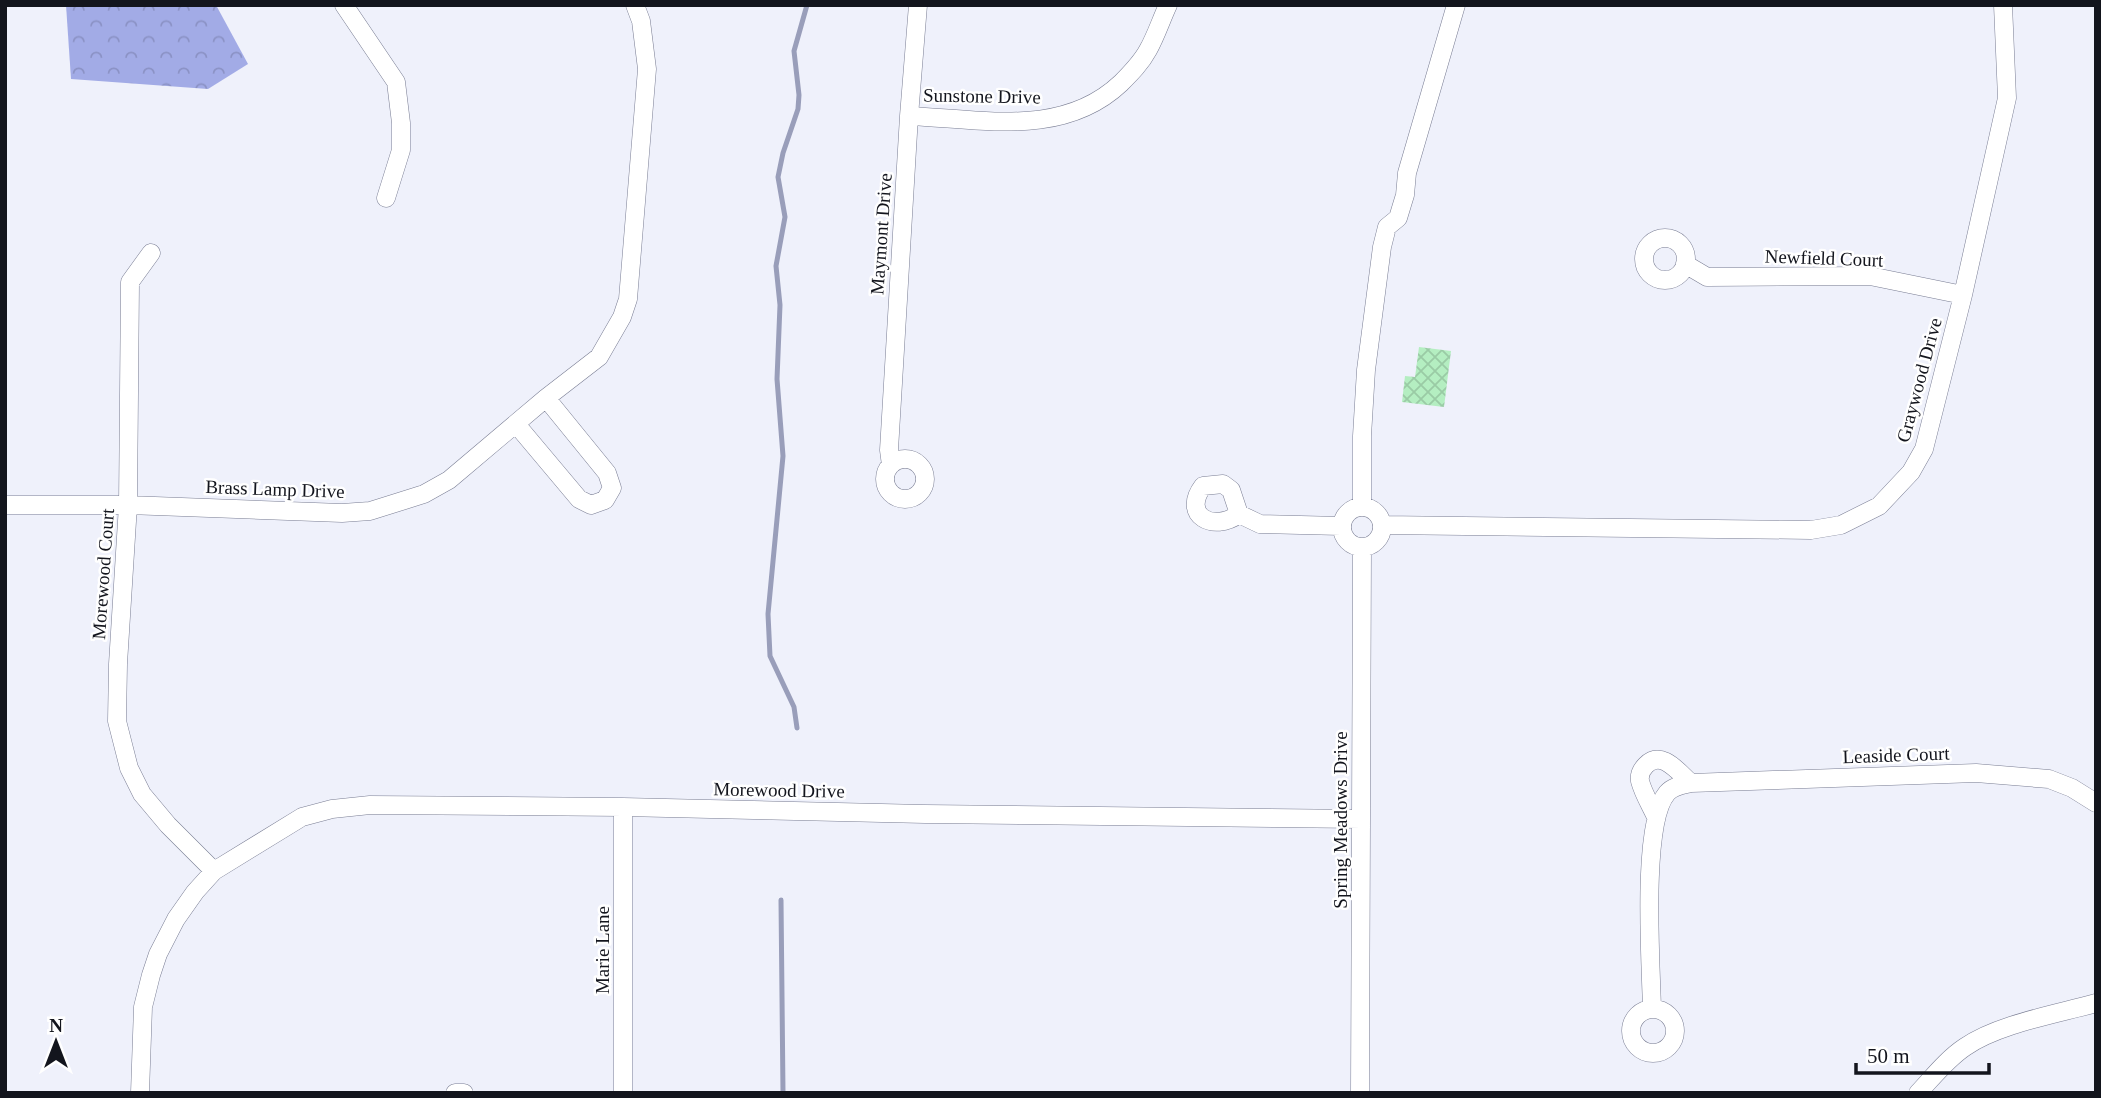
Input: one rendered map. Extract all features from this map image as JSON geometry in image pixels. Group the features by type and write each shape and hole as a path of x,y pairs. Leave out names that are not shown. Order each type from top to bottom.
{"street":[{"path":"344,5 396,82 401,150 386,198"},
{"name":"Brass Lamp Drive","path":"5,505 128,505 342,513 370,511 424,494 441,485 599,357 622,317 628,299 647,69 641,21 635,5"},
{"name":"Maymont Drive","path":"891,465 888,450 918,5"},
{"name":"Sunstone Drive","path":"909,116 1045,120 1071,114 1095,104 1134,71 1148,51 1168,5"},
{"path":"1362,506 1366,370 1382,247 1387,227 1398,218 1410,162 1456,5"},
{"name":"Graywood Drive","path":"1382,525 1811,530 1841,525 1861,517 1886,499 1911,472 1924,449 1963,295 2007,98 2003,5"},
{"name":"Morewood Court","path":"151,253 130,282 128,505 117,721 129,768 142,794 214,872"},
{"name":"Newfield Court","path":"1685,264 1707,277 1870,276 1963,295"},
{"path":"516,424 579,499 591,505 605,500 612,488 607,473 546,398"},
{"path":"1362,506 1378,514 1382,525 1374,543 1362,547 1349,543 1341,526 1345,514 1362,506"},
{"path":"1239,514 1261,524 1341,526"},
{"name":"Spring Meadows Drive","path":"1360,1093 1362,547"},
{"name":"Leaside Court","path":"1656,817 1640,781 1640,775 1647,764 1656,760 1668,762 1692,783"},
{"name":"Leaside Court","path":"1652,1009 1649,910 1656,817 1664,796 1671,789 1692,783 1976,773 2049,779 2072,788 2096,803"},
{"name":"Morewood Drive","path":"139,1093 143,1007 158,954 176,919 214,872 303,817 332,808 370,805 622,807 1361,819"},
{"name":"Marie Lane","path":"622,807 622,1093"},
{"path":"1918,1093 1941,1067 1966,1046 1997,1031 2096,1003"},
{"path":"454,1093 464,1093"}],"green space":[{"path":"66,5 216,5 248,64 208,89 71,79"}],"building":[{"path":"1419,347 1451,351 1444,407 1402,402 1405,376 1415,377"}],"waterway":[{"path":"797,728 794,707 770,656 768,614 783,456 777,379 780,305 776,266 785,217 778,177 798,109 794,51 807,5"},
{"path":"781,900 783,1093"}]}
